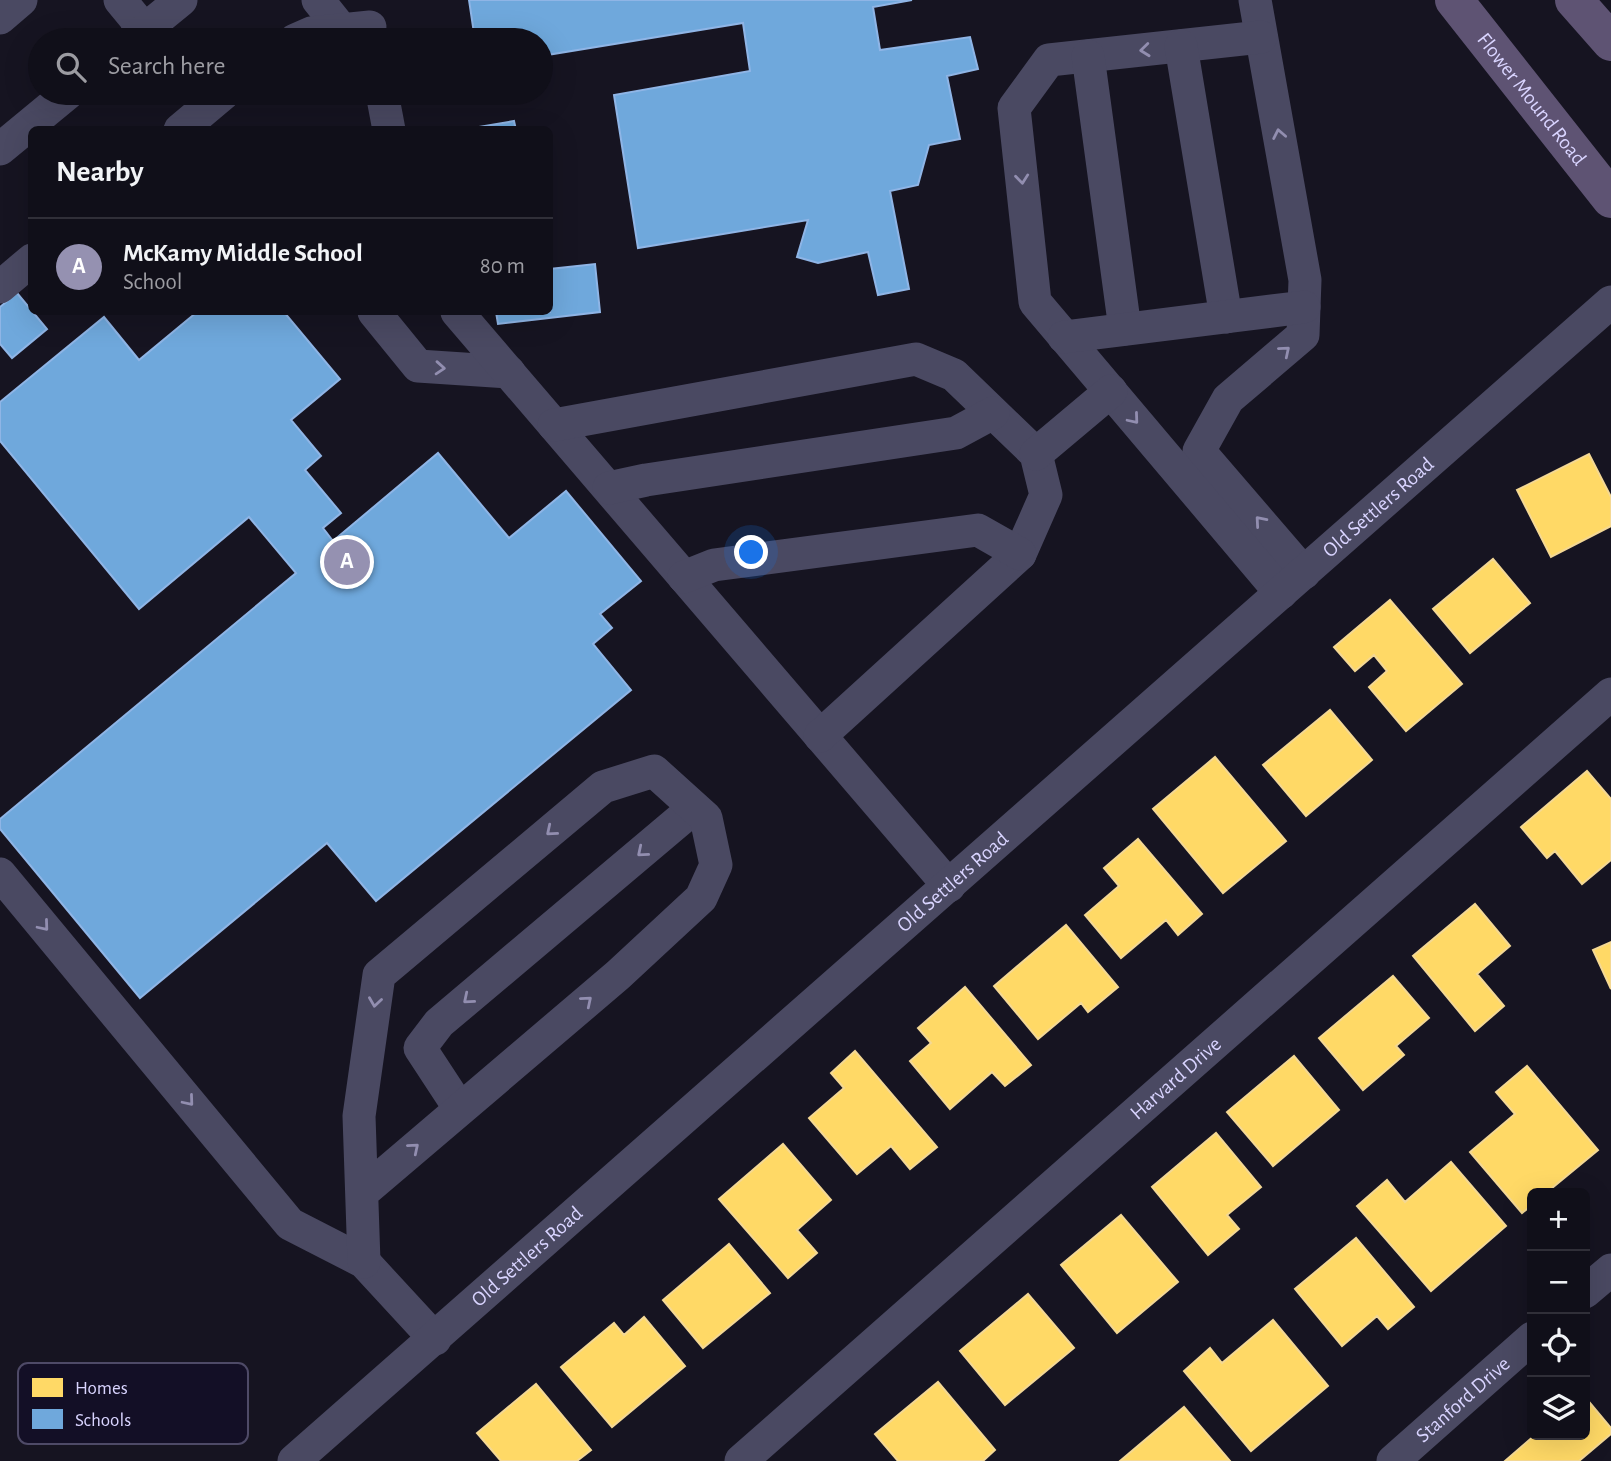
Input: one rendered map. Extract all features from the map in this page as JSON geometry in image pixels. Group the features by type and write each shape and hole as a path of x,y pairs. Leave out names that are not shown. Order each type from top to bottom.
{"main road":[{"name":"Flower Mound Road","path":"1454,0 1611,199"},
{"path":"1574,0 1611,42"}],"street":[{"path":"0,18 21,0"},
{"path":"120,0 137,28"},
{"path":"152,28 181,0"},
{"path":"318,0 363,24"},
{"path":"1255,0 1305,279 1303,335 1228,399 1199,451 1292,583"},
{"path":"340,28 363,24"},
{"path":"1261,37 1049,60 1014,108 1035,302 1111,391 1292,583"},
{"path":"1181,46 1226,317"},
{"path":"1088,56 1125,330"},
{"path":"0,149 53,105"},
{"path":"185,126 213,105"},
{"path":"384,105 388,126"},
{"path":"0,287 28,263"},
{"name":"Old Settlers Road","path":"294,1461 1611,302"},
{"path":"1064,337 1304,307"},
{"path":"376,315 418,366 509,372"},
{"path":"460,315 949,886"},
{"path":"554,425 916,359 954,375 1036,454 1046,495 1020,554 820,736"},
{"path":"1036,454 1111,391"},
{"path":"609,488 956,433 993,413"},
{"path":"684,577 714,565 978,530 1020,554"},
{"name":"Harvard Drive","path":"741,1461 1611,694"},
{"path":"362,1193 618,975 701,898 716,865 705,818 654,771 603,787 379,975 359,1116 362,1193 365,1262"},
{"path":"460,1109 420,1048 439,1023 694,808"},
{"path":"0,874 290,1224 365,1262 435,1339"},
{"path":"1590,1288 1611,1270"},
{"name":"Stanford Drive","path":"1393,1461 1527,1342"}],"building: Homes":[{"path":"1589,454 1611,497 1611,526 1551,557 1517,490"},
{"path":"1493,559 1530,603 1470,653 1433,609"},
{"path":"1390,600 1462,684 1406,731 1369,687 1387,671 1374,655 1355,671 1334,647"},
{"path":"1330,710 1372,760 1306,816 1263,765"},
{"path":"1215,757 1286,841 1223,893 1153,809"},
{"path":"1587,771 1611,799 1611,860 1582,884 1555,851 1547,858 1521,827"},
{"path":"1138,839 1202,914 1178,935 1166,920 1121,958 1085,915 1119,886 1104,868"},
{"path":"1475,904 1510,946 1477,974 1504,1006 1475,1031 1413,956"},
{"path":"1066,925 1118,987 1088,1012 1081,1003 1038,1039 994,986"},
{"path":"1611,942 1611,989 1593,950"},
{"path":"1393,976 1429,1018 1396,1046 1404,1055 1363,1090 1319,1038"},
{"path":"965,987 1031,1065 1005,1086 992,1072 950,1109 910,1061 931,1043 918,1028"},
{"path":"855,1051 937,1147 910,1169 891,1146 857,1174 809,1118 844,1088 831,1073"},
{"path":"1294,1056 1339,1110 1273,1166 1227,1112"},
{"path":"1527,1066 1598,1150 1552,1188 1527,1188 1527,1209 1522,1213 1470,1152 1515,1114 1496,1092"},
{"path":"1216,1133 1261,1187 1227,1215 1239,1229 1208,1255 1152,1187"},
{"path":"783,1144 831,1200 797,1230 817,1253 788,1278 719,1199"},
{"path":"1451,1162 1506,1226 1431,1291 1357,1206 1387,1180 1405,1202"},
{"path":"1121,1215 1178,1282 1117,1333 1061,1265"},
{"path":"1356,1238 1414,1307 1388,1329 1377,1316 1342,1346 1295,1289"},
{"path":"729,1244 770,1293 703,1348 663,1300"},
{"path":"1028,1294 1074,1348 1005,1405 960,1351"},
{"path":"644,1317 685,1366 612,1427 561,1367 614,1323 624,1335"},
{"path":"1273,1320 1328,1386 1251,1451 1184,1371 1210,1348 1222,1363"},
{"path":"938,1382 995,1450 983,1461 898,1461 875,1434"},
{"path":"536,1384 591,1450 577,1461 501,1461 477,1433"},
{"path":"1590,1403 1611,1428 1611,1434 1579,1461 1505,1461 1529,1440 1590,1440"},
{"path":"1184,1407 1230,1461 1120,1461"}],"building: Schools":[{"path":"469,0 912,0 873,7 880,50 970,37 978,69 947,76 960,139 929,145 918,185 890,191 909,289 878,295 868,252 818,263 797,257 808,220 638,248 614,95 750,71 743,23 553,54 553,28 473,28"},
{"path":"514,121 515,126 485,126"},
{"path":"595,264 600,312 498,324 496,315 553,315 553,269"},
{"path":"17,293 28,306 28,315 35,315 47,329 12,358 0,344 0,307"},
{"path":"193,315 287,315 340,379 291,420 321,456 305,470 341,513 323,528 333,541 438,453 509,538 566,491 641,581 600,614 612,628 593,644 631,690 376,901 327,843 140,998 0,829 0,819 296,573 249,517 139,609 0,441 0,402 104,317 139,360"}],"place":[{"name":"McKamy Middle School","path":"347,562"}]}
